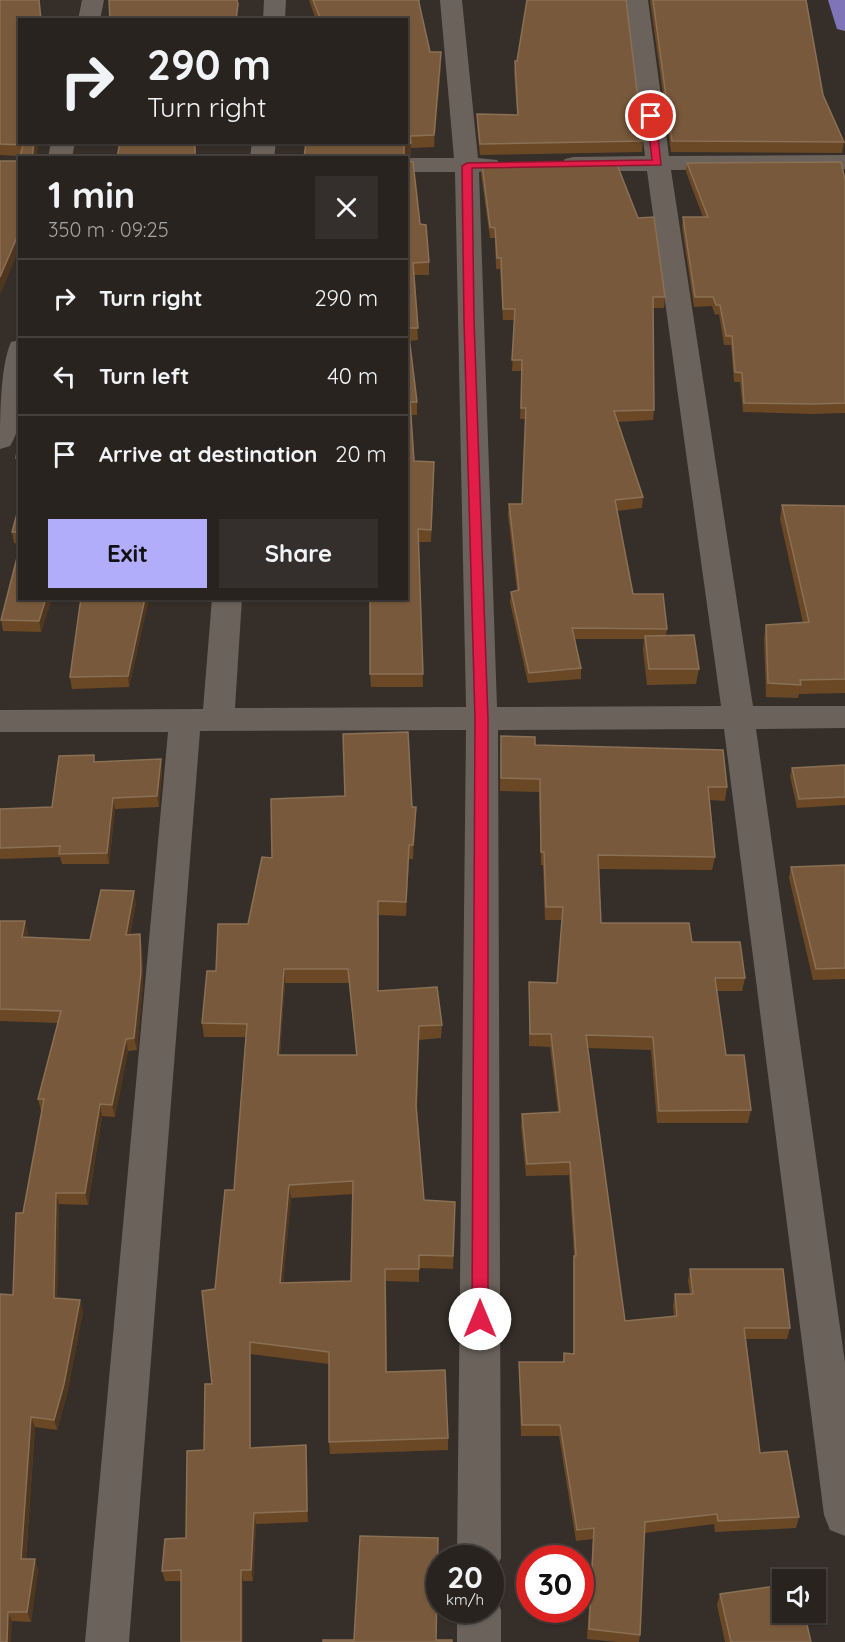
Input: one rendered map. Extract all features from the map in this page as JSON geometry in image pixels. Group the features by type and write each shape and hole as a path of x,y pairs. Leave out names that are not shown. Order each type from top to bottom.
{"main road":[{"path":"838,0 845,24"}],"street":[{"path":"89,18 93,0"},
{"path":"274,18 275,0"},
{"path":"451,0 467,166 469,320 482,719 479,1545"},
{"path":"636,0 657,163 739,719 845,1515"},
{"path":"551,164 845,162"},
{"path":"408,165 515,165"},
{"path":"0,440 18,357"},
{"path":"107,1642 202,720 227,600"},
{"path":"0,721 845,717"},
{"path":"479,1623 479,1642"}],"building":[{"path":"0,0 39,0 41,18 18,18 18,144 34,144 32,156 20,156 23,145 0,144"},
{"path":"109,0 237,0 238,4 236,18 110,18"},
{"path":"313,0 419,0 430,52 441,52 434,135 410,136 411,143 404,146 404,156 304,156 306,144 408,144 408,18 320,18"},
{"path":"527,0 626,0 643,141 480,144 477,114 518,115 515,61 517,61"},
{"path":"653,0 806,0 823,95 844,142 672,141"},
{"path":"120,144 195,144 195,156 117,156"},
{"path":"0,161 18,161 18,235 0,277"},
{"path":"408,161 413,162 420,224 426,225 429,262 413,263 418,328 408,328"},
{"path":"616,162 638,218 654,217 665,297 653,297 654,410 614,411 643,497 615,500 633,594 663,594 667,629 572,628 581,668 529,673 511,592 519,590 509,504 522,504 526,408 521,408 522,360 512,360 515,309 503,309 501,258 497,258 495,228 490,227 482,164"},
{"path":"841,162 845,180 845,403 744,403 742,373 735,372 732,336 726,336 720,305 716,305 713,297 695,297 683,217 708,217 687,163"},
{"path":"408,328 417,402 410,402 414,461 434,462 431,530 418,529 423,674 370,674 370,600 408,600"},
{"path":"782,505 845,506 845,679 800,680 801,685 768,683 766,625 809,622"},
{"path":"18,510 18,532 12,532"},
{"path":"18,554 18,600 45,600 39,621 1,620"},
{"path":"81,600 145,600 128,676 70,677"},
{"path":"694,635 699,669 649,669 645,636"},
{"path":"408,732 412,807 416,807 413,845 409,845 406,902 378,901 378,991 437,987 442,1025 419,1026 416,1105 424,1200 455,1202 453,1256 419,1255 419,1269 385,1269 386,1372 445,1370 448,1438 329,1442 329,1352 250,1342 250,1448 306,1445 307,1511 254,1513 251,1570 241,1570 241,1642 181,1642 181,1570 162,1571 165,1539 186,1538 187,1451 204,1450 205,1384 212,1384 202,1291 215,1289 225,1190 234,1190 247,1024 202,1023 207,971 216,971 218,924 248,924 262,857 272,858 271,799 345,796 343,734","holes":["284,969 348,969 357,1055 278,1055","353,1181 351,1281 280,1283 289,1185"]},
{"path":"501,736 535,737 535,745 723,750 727,787 708,787 715,857 598,855 601,923 689,923 692,942 740,942 745,978 715,978 726,1055 744,1055 751,1110 659,1111 653,1037 586,1035 625,1321 677,1316 675,1294 693,1294 690,1269 783,1269 790,1328 744,1328 760,1453 787,1451 799,1517 718,1521 717,1514 645,1522 640,1635 589,1629 589,1623 594,1623 594,1528 577,1530 560,1425 522,1425 519,1362 564,1362 564,1353 574,1354 574,1256 576,1256 570,1162 527,1164 522,1114 560,1112 551,1034 530,1034 529,982 557,983 563,907 546,907 544,852 541,852 540,779 501,778"},
{"path":"94,755 94,762 161,759 157,796 113,798 107,853 59,854 60,846 0,848 0,809 52,807 59,756"},
{"path":"845,765 845,797 799,799 792,768"},
{"path":"845,865 845,968 816,969 791,867"},
{"path":"101,890 134,891 126,935 140,934 141,971 134,1038 126,1039 112,1105 100,1104 85,1193 56,1193 54,1298 80,1300 64,1384 54,1420 31,1417 21,1559 35,1559 27,1612 8,1612 7,1642 0,1642 0,1294 13,1295 16,1213 23,1213 44,1099 38,1099 61,1011 0,1009 0,921 25,921 22,937 90,940"},
{"path":"360,1536 438,1538 438,1545 426,1545 426,1623 436,1623 436,1640 452,1640 452,1642 323,1642 323,1640 354,1640"},
{"path":"772,1587 772,1623 807,1623 811,1642 731,1642 720,1594"}],"route":[{"path":"480,1319 482,719 469,320 467,166 657,163 651,116"}]}
